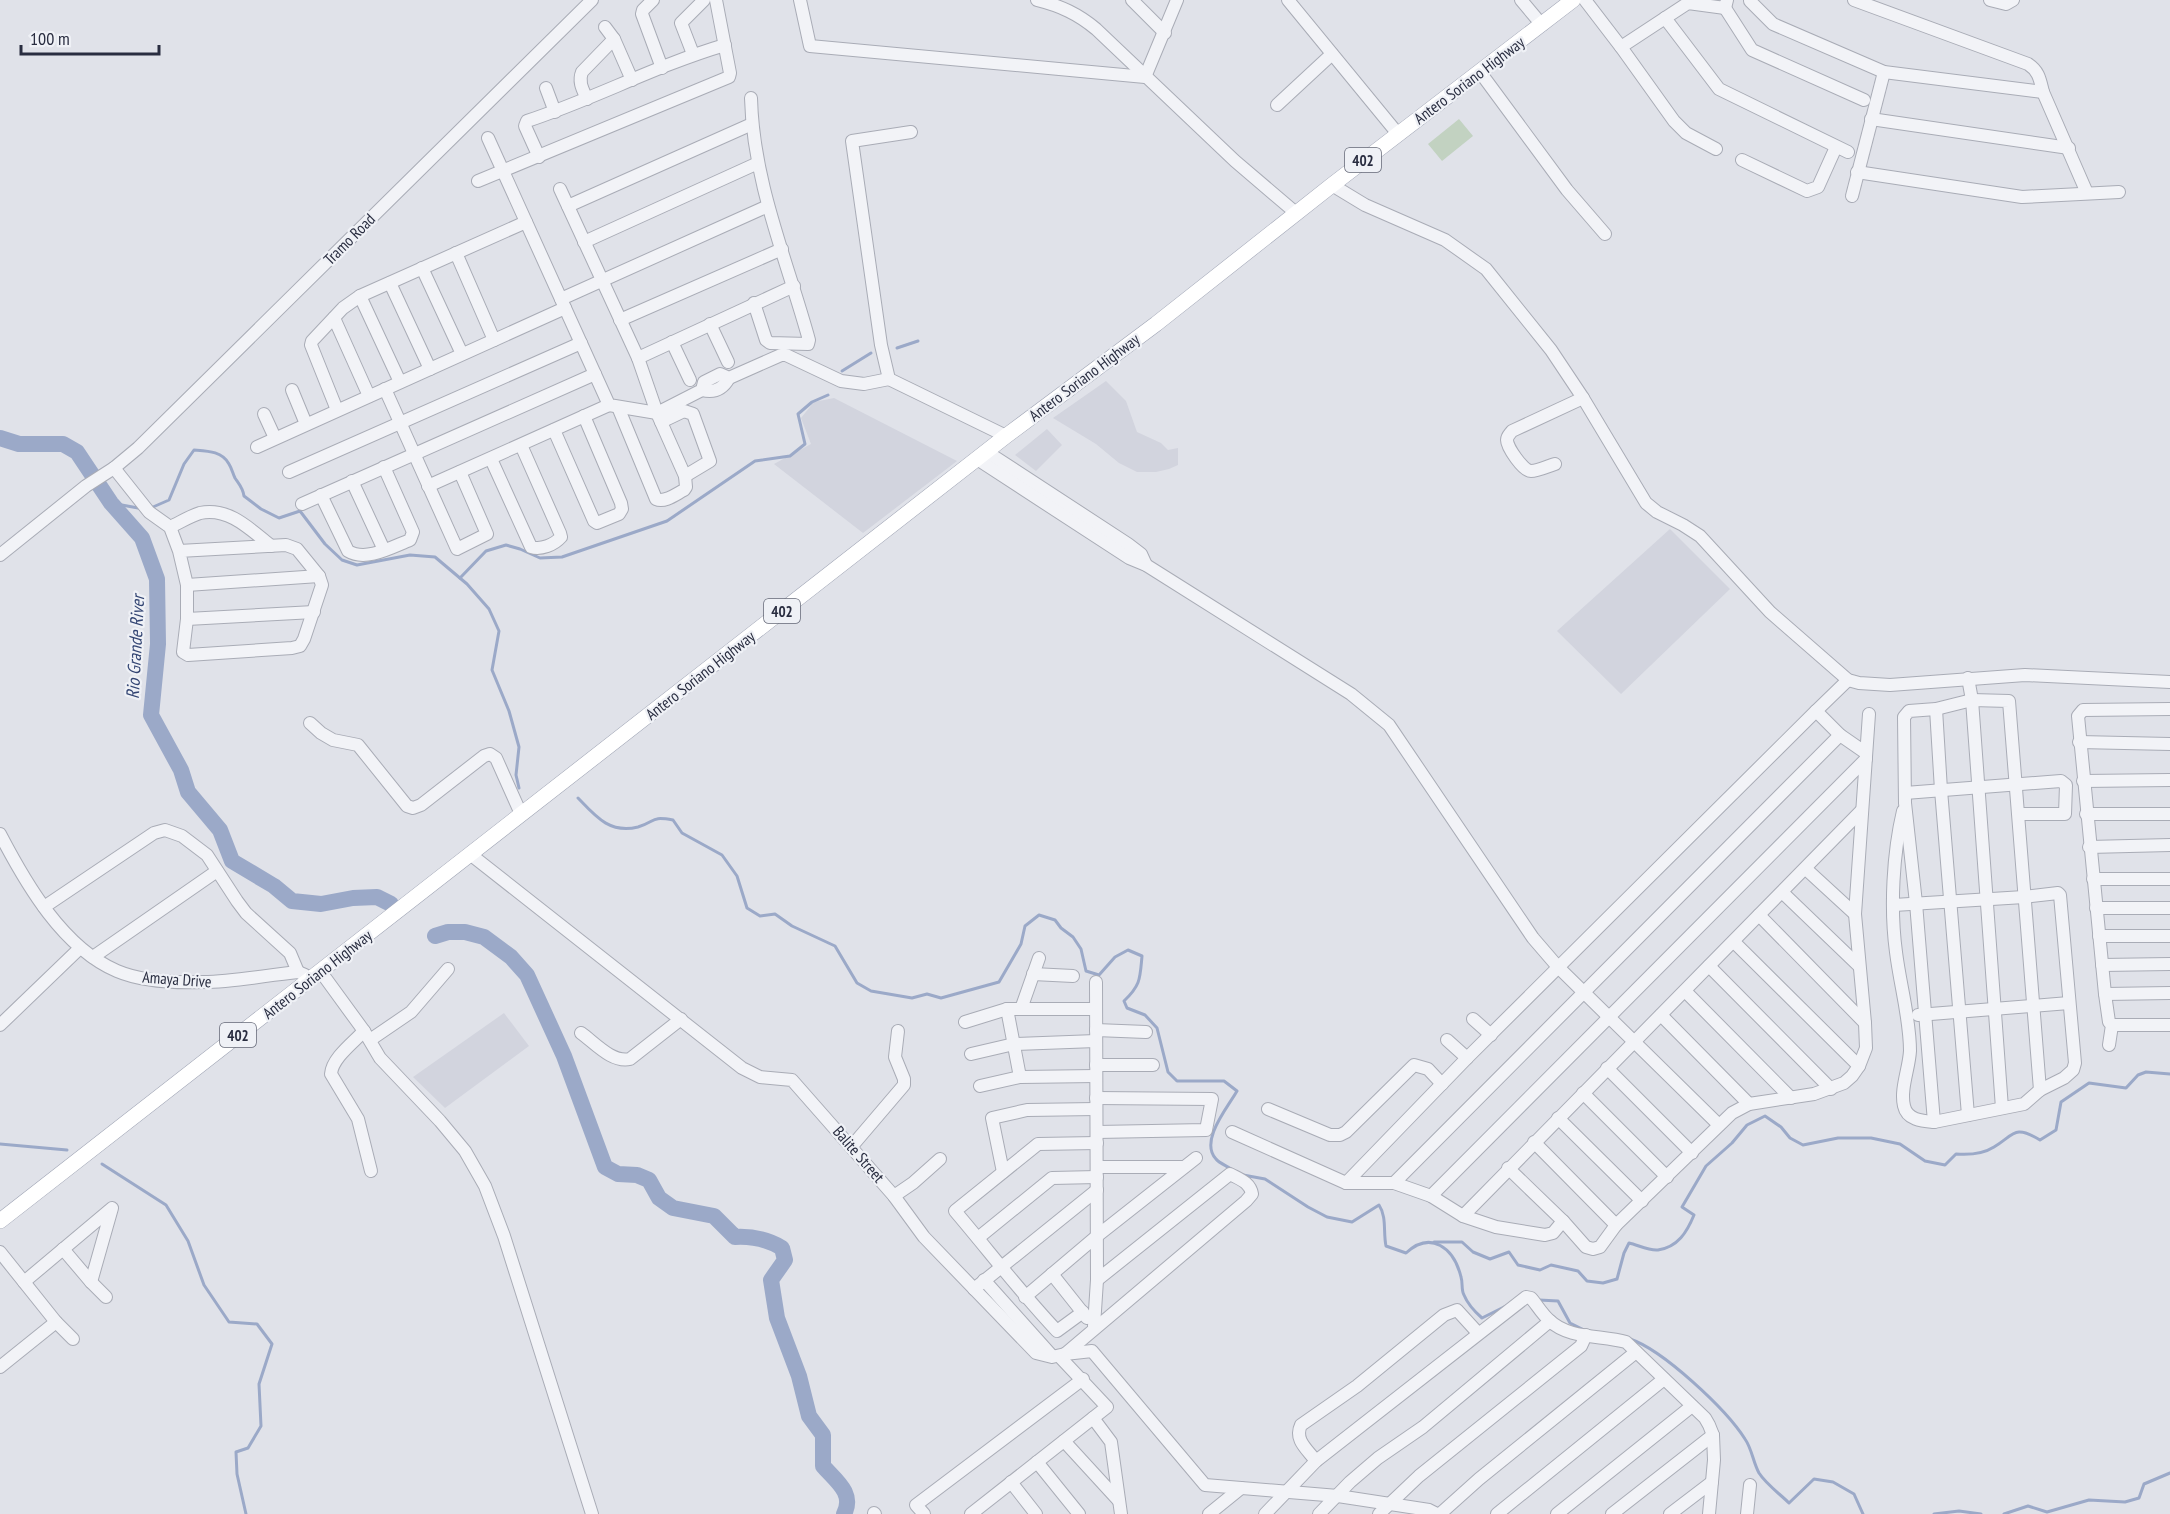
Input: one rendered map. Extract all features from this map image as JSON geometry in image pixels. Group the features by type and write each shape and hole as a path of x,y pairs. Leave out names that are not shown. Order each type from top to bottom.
{"main road":[{"name":"Antero Soriano Highway","path":"0,1221 309,975 470,854 1006,436 1156,324 1332,185 1574,0"}],"street":[{"name":"Tramo Road","path":"0,555 86,486 109,472 138,448 592,0"},
{"path":"654,0 643,10 642,14 662,68"},
{"path":"693,54 681,23 704,0"},
{"path":"478,181 729,77 716,0"},
{"path":"800,0 810,46 1145,76"},
{"path":"1038,0 1077,14 1096,29 1235,161 1296,213"},
{"path":"1132,0 1165,33"},
{"path":"1145,76 1178,0"},
{"path":"1288,0 1398,134"},
{"path":"1521,0 1542,25"},
{"path":"1585,0 1622,47 1674,121 1686,133 1716,149"},
{"path":"1749,0 1773,24 1884,72 2043,92"},
{"path":"1854,0 2028,64 2039,74 2043,92 2087,193"},
{"path":"1990,0 2006,4 2013,0"},
{"path":"1622,47 1688,3 1726,4 1752,50 1864,100"},
{"path":"1665,18 1719,89 1848,152"},
{"path":"605,27 614,39 632,80"},
{"path":"587,99 580,85 582,72 614,39"},
{"path":"539,157 525,125 527,122 693,54 725,45"},
{"path":"1277,105 1332,54"},
{"path":"1480,72 1566,190 1605,234"},
{"path":"1852,196 1884,72"},
{"path":"546,88 555,112"},
{"path":"751,98 758,163 768,206 809,340 808,344 770,343 766,340 754,303"},
{"path":"1871,119 2068,148"},
{"path":"568,206 752,124"},
{"path":"889,379 881,345 852,141 911,132"},
{"path":"488,138 581,344 613,406 656,499 665,500 686,488 685,476 659,417 638,358 560,189"},
{"path":"1742,160 1807,191 1818,187 1836,147"},
{"path":"584,242 758,163"},
{"path":"1857,172 2022,197 2119,192"},
{"path":"1332,185 1365,205 1445,240 1486,269 1551,350 1584,398 1646,504 1700,537 1770,612 1848,680 1890,685 2025,675 2170,682"},
{"path":"257,447 494,340 563,304 602,280 768,206"},
{"path":"337,410 310,345 351,301 526,222"},
{"path":"620,320 782,249"},
{"path":"456,253 494,340"},
{"path":"422,268 462,354"},
{"path":"390,283 430,369"},
{"path":"638,358 794,286"},
{"path":"360,296 400,382"},
{"path":"334,318 369,396"},
{"path":"711,324 728,362"},
{"path":"672,342 690,380"},
{"path":"289,472 581,344"},
{"path":"659,417 702,390 704,382 711,377 720,374 729,378 784,355 841,381 864,384 889,379 1006,436"},
{"path":"302,504 595,374"},
{"path":"384,389 457,549 487,534 460,472"},
{"path":"292,390 306,424"},
{"path":"1555,464 1531,471 1526,470 1508,444 1507,438 1512,431 1584,398"},
{"path":"428,486 584,416 613,406 659,417 684,411 693,414 710,461 685,476"},
{"path":"264,414 275,438"},
{"path":"554,430 594,521 601,522 619,514 622,509 621,504 584,416"},
{"path":"491,459 531,547 537,549 557,542 561,537 560,533 521,445"},
{"path":"982,455 1128,543 1141,554 1146,565 1351,694 1389,725 1533,938 1558,967 1719,1125"},
{"path":"321,495 348,550 355,555 364,556 410,540 413,532 384,467"},
{"path":"109,472 149,512 170,527 179,551 187,585 187,619 183,652 188,654 292,648 300,645 321,593 322,585 320,576 297,549 291,546 271,546 179,551"},
{"path":"352,481 384,550"},
{"path":"170,527 199,513 227,514 271,546"},
{"path":"187,585 320,576"},
{"path":"187,619 314,612"},
{"path":"1968,678 1972,700 2002,1108"},
{"path":"1346,1184 1467,1058 1848,680"},
{"path":"1934,1122 1905,798 1904,717 1909,711 1936,709 1972,700 2009,701 2040,1090"},
{"path":"1936,709 1968,1115"},
{"path":"2109,1044 2112,1025 2109,1022 2105,994 2078,716 2083,710 2170,709"},
{"path":"1816,711 1866,756"},
{"path":"1508,1168 1563,1221 1586,1247 1593,1249 1600,1247 1616,1225 1732,1113 1749,1104 1831,1089 1852,1076 1866,1048 1855,914 1869,714"},
{"path":"310,723 333,740 358,745 406,806 413,808 421,805 484,756 490,754 496,758 521,814"},
{"path":"1394,1183 1840,735"},
{"path":"2079,742 2170,744"},
{"path":"1431,1196 1866,756"},
{"path":"2083,781 2170,780"},
{"path":"1905,798 1941,790 1979,789 2015,784 2061,781 2066,785 2065,814 2019,814"},
{"path":"1894,905 2024,897 2058,892 2062,898 2073,1070 2064,1078 2040,1090 2024,1104 1934,1122 1920,1121 1909,1114 1904,1107 1905,1079 1910,1053 1896,950 1894,905 1897,838 1905,798"},
{"path":"1463,1216 1607,1068 1783,893 1862,810"},
{"path":"2086,814 2170,814"},
{"path":"44,907 154,833 165,830 182,836 207,855 246,913 290,953 367,1036 381,1058 465,1151 485,1186 504,1236 592,1514"},
{"name":"Amaya Drive","path":"0,834 30,889 44,907 80,948 117,971 159,981 204,982 309,975"},
{"path":"2089,847 2170,845"},
{"name":"Balite Street","path":"470,854 752,1074 792,1080 852,1146 894,1196 924,1237 979,1284 1036,1353 1059,1356"},
{"path":"1806,869 1855,914"},
{"path":"93,957 217,872"},
{"path":"2093,879 2170,879"},
{"path":"1783,893 1859,966"},
{"path":"2096,908 2170,908"},
{"path":"1759,915 1865,1023"},
{"path":"2099,936 2170,936"},
{"path":"1734,942 1859,1066"},
{"path":"0,1025 80,948"},
{"path":"1021,1009 1039,958"},
{"path":"2102,965 2170,964"},
{"path":"1709,966 1831,1089"},
{"path":"371,1171 358,1119 331,1074 331,1067 367,1036 411,1011 448,969"},
{"path":"1033,974 1073,976"},
{"path":"1095,1327 1097,1280 1096,982"},
{"path":"1685,991 1791,1098"},
{"path":"2105,994 2170,993"},
{"path":"1907,1018 1925,1014 2069,1004"},
{"path":"1007,1009 1020,1077"},
{"path":"965,1022 1007,1009 1096,1009"},
{"path":"1661,1015 1749,1104"},
{"path":"581,1033 614,1058 622,1061 630,1059 681,1018"},
{"path":"1473,1019 1491,1035"},
{"path":"2112,1025 2170,1025"},
{"path":"852,1146 904,1084 896,1057 898,1031"},
{"path":"971,1054 1014,1044 1146,1032"},
{"path":"1447,1040 1467,1058"},
{"path":"980,1086 1020,1077 1153,1065"},
{"path":"1268,1109 1330,1135 1340,1135 1346,1132 1414,1065 1428,1069 1442,1084"},
{"path":"1607,1068 1692,1153"},
{"path":"1583,1093 1667,1177"},
{"path":"1003,1172 992,1118 1027,1110 1096,1104 1212,1099 1206,1130 1097,1137 1038,1144 955,1211 1025,1297 1057,1331 1083,1312"},
{"path":"1558,1118 1642,1201"},
{"path":"1232,1132 1346,1184 1394,1183 1431,1196 1463,1216 1496,1227 1545,1235 1552,1233 1563,1221"},
{"path":"1534,1142 1616,1225"},
{"path":"1025,1297 1097,1236 1196,1158"},
{"path":"894,1196 940,1159"},
{"path":"978,1238 1052,1178 1097,1172 1184,1167"},
{"path":"1059,1356 1246,1201 1252,1194 1251,1189 1246,1182 1230,1174 1097,1280"},
{"path":"979,1284 1097,1190"},
{"path":"24,1282 112,1208 91,1282"},
{"path":"63,1249 106,1297"},
{"path":"0,1252 56,1322 73,1339"},
{"path":"1052,1274 1095,1327"},
{"path":"1265,1514 1316,1461 1526,1297 1531,1298 1550,1321 1568,1333 1626,1342 1705,1418 1713,1435 1714,1460 1709,1514"},
{"path":"1316,1461 1299,1440 1298,1431 1301,1425 1357,1386 1444,1315 1457,1310 1461,1312 1478,1333"},
{"path":"1319,1514 1350,1482 1378,1458 1423,1427 1550,1321"},
{"path":"0,1367 56,1322"},
{"path":"1379,1514 1419,1476 1581,1346 1586,1335"},
{"path":"1059,1356 1092,1351 1205,1485 1338,1496 1429,1510 1439,1514 1636,1353"},
{"path":"971,1514 1107,1407 1059,1356"},
{"path":"924,1514 916,1505 1083,1379"},
{"path":"1497,1514 1664,1379"},
{"path":"1557,1514 1692,1406"},
{"path":"1093,1418 1111,1442 1120,1508"},
{"path":"1612,1514 1713,1435"},
{"path":"1064,1441 1120,1508"},
{"path":"1037,1462 1079,1514"},
{"path":"1011,1482 1036,1514"},
{"path":"1670,1514 1712,1482"},
{"path":"1747,1514 1750,1485"},
{"path":"1209,1514 1241,1488"},
{"path":"984,1504 992,1514"}],"shaded area":[{"path":"1106,381 1126,401 1137,432 1161,443 1168,450 1178,448 1178,465 1156,472 1137,472 1119,463 1096,444 1053,418"},
{"path":"834,398 957,461 863,533 774,464 811,444 801,418 814,402"},
{"path":"1047,429 1062,445 1036,471 1015,455"},
{"path":"1670,529 1730,589 1621,694 1557,631"},
{"path":"504,1013 529,1046 445,1108 413,1077"}],"green space":[{"path":"1459,119 1473,136 1442,161 1428,144"}],"waterway":[{"path":"897,348 918,341"},
{"path":"842,371 871,353"},
{"path":"460,578 486,551 506,545 540,558 562,557 667,521 755,461 790,456 805,444 798,414 812,402 828,395"},
{"name":"Rio Grande River","path":"0,438 19,444 63,444 77,452 111,503 142,538 157,579 158,644 151,715 181,770 188,792 220,830 232,861 274,886 292,901 321,904 353,898 377,897 391,904"},
{"path":"153,507 169,500 184,464 194,450 209,451 226,460 244,496 261,509 279,518 300,511 325,544 342,560 357,565 410,555 435,557 467,584 489,609 499,631 492,670 509,711 519,747 516,775 519,788"},
{"path":"111,503 138,508"},
{"path":"578,798 604,822 619,828 638,827 657,819 673,820 682,833 722,855 737,876 747,908 760,916 775,914 792,926 835,946 857,983 871,991 912,998 927,994 941,998 999,982 1021,944 1025,926 1039,915 1055,920 1073,937 1081,949 1086,971 1099,975 1115,957 1128,950 1142,956 1139,981 1124,1001 1127,1008 1145,1015 1157,1028 1168,1072 1177,1081 1224,1081 1237,1091 1217,1124 1211,1143 1216,1159 1231,1169"},
{"path":"435,936 448,932 465,932 484,937 511,957 527,975 564,1056 605,1167 618,1174 637,1175 649,1180 659,1198 673,1208 714,1216 735,1237 760,1239 782,1248 785,1260 771,1280 777,1318 799,1376 809,1416 823,1435 823,1466 845,1493 847,1506 844,1514"},
{"path":"1434,1242 1462,1242 1473,1252 1490,1259 1509,1252 1518,1265 1540,1270 1551,1265 1578,1271 1587,1281 1603,1283 1617,1279 1629,1243 1658,1250 1671,1246 1681,1238 1694,1215 1682,1207 1706,1166 1732,1143 1747,1125 1765,1116 1781,1127 1790,1138 1803,1145 1838,1138 1871,1138 1900,1144 1925,1161 1945,1165 1956,1154 1985,1151 2015,1133 2025,1133 2040,1140 2056,1130 2061,1102 2089,1083 2126,1088 2138,1075 2146,1072 2170,1074"},
{"path":"0,1144 67,1150"},
{"path":"102,1164 166,1205 188,1241 204,1285 229,1322 257,1324 272,1344 259,1384 261,1426 248,1448 236,1452 237,1474 246,1514"},
{"path":"1243,1175 1265,1179 1327,1217 1352,1222 1379,1205 1384,1220 1386,1246 1406,1253 1424,1243 1440,1246 1453,1258 1458,1267 1466,1299 1482,1318 1508,1305"},
{"path":"1539,1300 1558,1301 1570,1323 1584,1330"},
{"path":"1630,1339 1644,1345 1676,1368 1724,1412 1745,1439 1762,1477 1789,1503 1814,1479 1833,1482 1854,1494 1863,1514"},
{"path":"2004,1514 2028,1506 2047,1512 2089,1500 2125,1502 2139,1498 2144,1484 2170,1473"},
{"path":"1934,1514 1959,1511 1981,1514"}]}
